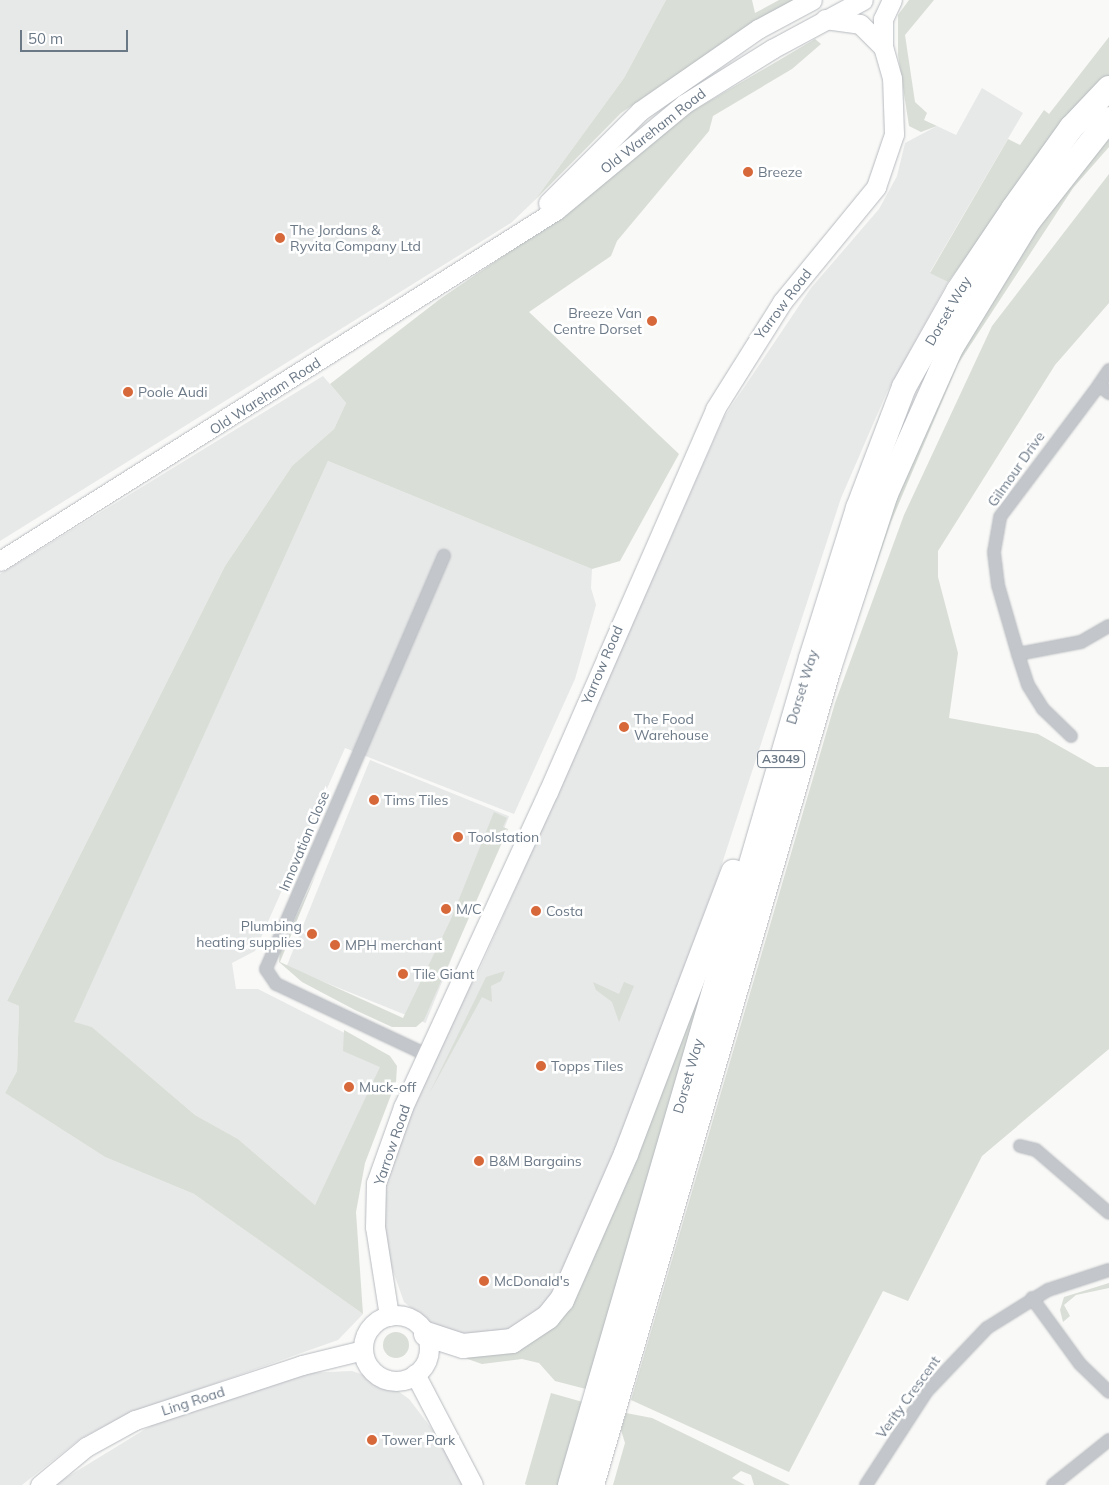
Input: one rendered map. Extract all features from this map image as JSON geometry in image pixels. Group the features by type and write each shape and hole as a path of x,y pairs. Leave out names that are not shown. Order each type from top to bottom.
{"highway":[{"name":"Dorset Way","path":"570,1485 805,677 866,486 904,387 958,291 1071,128 1109,88"},
{"name":"Dorset Way","path":"592,1485 829,668 886,494 951,348 1028,222 1109,118"},
{"path":"426,1334 463,1346 504,1343 530,1332 562,1300 626,1154 693,981 732,873 828,570 849,513 866,486"}],"street":[{"name":"Old Wareham Road","path":"528,227 640,111 758,29 812,0"},
{"name":"Old Wareham Road","path":"0,561 556,210 684,104 825,19 863,0"},
{"name":"Yarrow Road","path":"389,1316 375,1227 376,1183 427,1055 548,792 715,409 782,302 876,186 894,134 892,78 883,47 883,19 892,0"},
{"name":"Yarrow Road","path":"825,19 860,24 883,47"},
{"name":"Gilmour Drive","path":"1071,736 1036,698 1018,654 998,585 994,552 1000,516 1104,389 1109,370"},
{"name":"Innovation Close","path":"427,1055 276,984 266,969 444,556"},
{"path":"1018,654 1081,642 1109,626"},
{"path":"1020,1146 1036,1150 1109,1213"},
{"name":"Verity Crescent","path":"866,1485 912,1413 956,1357 1032,1298 1109,1270"},
{"path":"1032,1298 1080,1364 1109,1392"},
{"path":"389,1316 412,1319 426,1334 428,1352 415,1374 390,1380 379,1376 366,1361 363,1350 367,1332 389,1316"},
{"name":"Ling Road","path":"40,1485 86,1447 135,1420 302,1365 363,1350"},
{"path":"415,1374 473,1485"},
{"path":"1053,1485 1109,1440"}],"shaded area":[{"path":"0,0 666,0 624,78 535,200 511,223 0,541"},
{"path":"666,0 752,0 755,13 779,0 795,0 758,19 621,113 535,200 624,78"},
{"path":"909,0 934,0 905,35 915,102 927,113 924,120 937,126 921,132 909,126 898,55 898,15"},
{"path":"1109,37 1109,76 1066,122 948,282 930,273 1008,139 1020,145 1044,110 1049,114"},
{"path":"815,39 821,44 792,69 713,116 709,131 617,241 611,256 529,312 679,454 620,561 592,569 328,461 74,1022 92,1027 195,1115 238,1139 315,1205 380,1067 343,1051 344,1030 390,1056 397,1066 396,1082 365,1163 356,1212 363,1314 194,1194 105,1157 5,1093 17,1071 19,1006 7,1001 225,566 292,466 334,429 346,403 330,384 440,299 552,223 689,113"},
{"path":"982,88 1023,113 930,272 948,282 887,392 841,498 718,876 613,1157 557,1288 542,1309 505,1333 483,1337 436,1329 404,1302 381,1237 386,1176 417,1097 459,1003 478,973 724,417 811,288 879,209 897,176 905,143 937,126 956,135"},
{"path":"1109,119 1109,147 1073,188 958,364 891,522 840,671 886,494 951,348"},
{"path":"1109,174 1109,303 1055,365 938,551 938,577 958,653 949,718 1038,734 1096,767 1109,767 1109,1049 982,1156 908,1301 883,1291 789,1472 631,1400 835,703 904,515 992,326"},
{"path":"323,376 346,403 334,429 292,466 225,566 7,1001 19,1006 17,1071 5,1093 105,1157 194,1194 363,1314 338,1340 126,1415 80,1439 22,1485 0,1485 0,574"},
{"path":"328,461 592,569 591,588 596,605 575,679 514,814 345,748 255,951 232,963 236,989 258,989 390,1056 315,1205 238,1139 195,1115 92,1027 73,1023"},
{"path":"370,760 509,816 426,1023 286,967"},
{"path":"494,812 507,818 503,827 508,829 424,1020 416,1027 392,1027 355,1010 302,982 279,962 280,951 316,874 280,962 403,1018 451,919"},
{"path":"505,971 501,981 491,986 492,1002 482,997 429,1094 486,977"},
{"path":"593,982 619,994 624,982 634,986 619,1022 612,1002 596,990"},
{"path":"694,999 699,1001 586,1389 555,1381 539,1363 522,1359 482,1364 442,1350 545,1329"},
{"path":"1109,1283 1109,1288 1076,1295 1064,1305 1070,1316 1063,1322 1060,1310 1064,1297"},
{"path":"396,1332 405,1336 409,1345 405,1354 396,1358 387,1354 383,1345 387,1336"},
{"name":"Tower Park","path":"352,1371 387,1383 409,1399 445,1446 464,1485 54,1485 152,1425 306,1373"},
{"path":"551,1393 583,1402 559,1485 525,1484"},
{"path":"626,1413 652,1418 790,1485 754,1485 751,1475 741,1471 732,1478 745,1485 613,1485 625,1443 621,1430"}],"place":[{"name":"Breeze","path":"748,172"},
{"name":"The Jordans & Ryvita Company Ltd","path":"280,238"},
{"name":"Breeze Van Centre Dorset","path":"652,321"},
{"name":"Poole Audi","path":"128,392"},
{"name":"The Food Warehouse","path":"624,727"},
{"name":"Tims Tiles","path":"374,800"},
{"name":"Toolstation","path":"458,837"},
{"name":"M/C","path":"446,909"},
{"name":"Costa","path":"536,911"},
{"name":"Plumbing heating supplies","path":"312,934"},
{"name":"MPH merchant","path":"335,945"},
{"name":"Tile Giant","path":"403,974"},
{"name":"Topps Tiles","path":"541,1066"},
{"name":"Muck-off","path":"349,1087"},
{"name":"B&M Bargains","path":"479,1161"},
{"name":"McDonald's","path":"484,1281"},
{"name":"Tower Park","path":"372,1440"}]}
